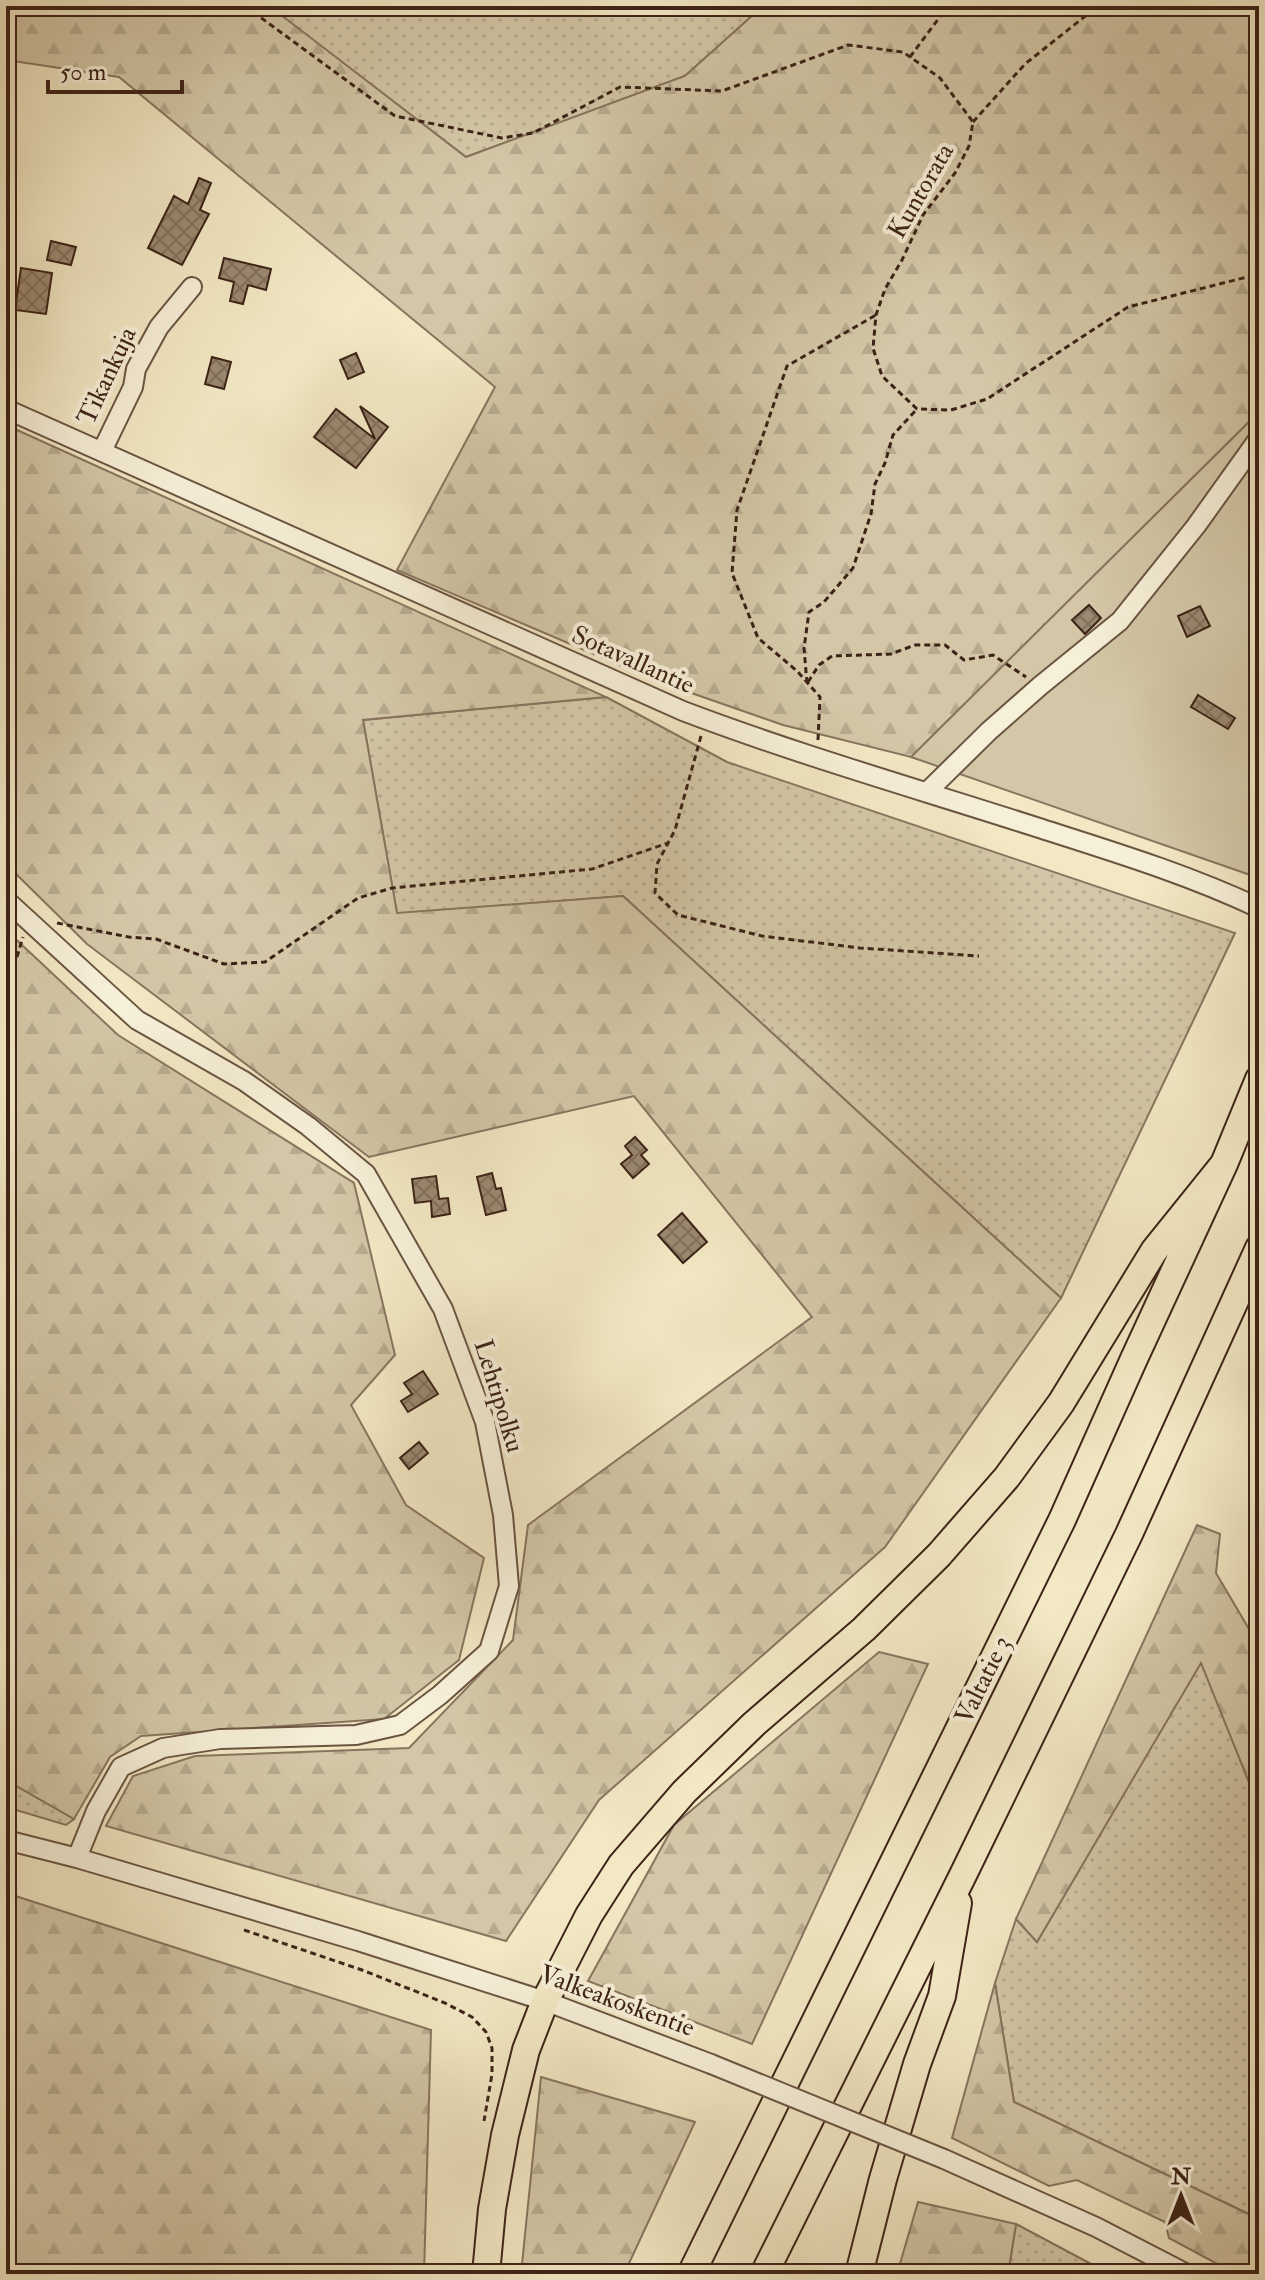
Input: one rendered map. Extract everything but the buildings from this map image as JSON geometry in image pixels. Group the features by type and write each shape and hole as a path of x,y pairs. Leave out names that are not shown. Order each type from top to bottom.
{"highway":[{"name":"Valtatie 3","path":"691,2274 1062,1520 1224,1164 1259,1079"},
{"path":"486,2274 492,2209 505,2135 526,2050 545,2001 589,1915 621,1865 684,1792 754,1724 864,1629 939,1555 1007,1477 1061,1403 1154,1251 1224,1164"},
{"path":"764,2274 1129,1534 1259,1248"},
{"path":"860,2274 887,2164 917,2064 942,1996 962,1877"}],"street":[{"name":"Tikankuja","path":"102,451 133,387 136,369 159,327 192,287"},
{"name":"Sotavallantie","path":"6,409 706,720 1121,854 1259,908"},
{"path":"927,792 989,731 1120,621 1196,526 1259,438"},
{"name":"Lehtipolku","path":"6,900 137,1020 244,1081 308,1126 366,1174 443,1309 485,1422 503,1515 509,1586 489,1651 440,1695 400,1725 356,1735 220,1739 163,1748 121,1767 96,1811 77,1858"},
{"name":"Valkeakoskentie","path":"6,1840 343,1936 545,2001 711,2064 944,2159 1096,2227 1187,2274"}],"path":[{"name":"Kuntorata","path":"245,6 395,116 502,138 533,133 620,87 722,91 848,45 903,52 940,78 973,122 969,146 955,173 923,215 885,289 876,315 873,348 882,376 917,409"},
{"path":"910,57 948,6"},
{"path":"973,122 1025,64 1098,6"},
{"path":"807,683 804,648 809,612 824,602 853,568 871,514 875,484 893,435 917,409 951,410 987,399 1128,307 1259,274"},
{"path":"817,758 820,697 797,671 758,638 732,573 737,510 787,366 876,315"},
{"path":"807,683 819,665 832,656 891,654 915,645 945,645 964,660 993,655 1040,686"},
{"path":"706,720 675,830 657,864 655,893 678,915 762,936 860,948 979,956"},
{"path":"6,985 29,923 54,922 129,937 156,939 224,964 265,962 358,898 392,888 592,869 668,843"},
{"path":"244,1930 362,1970 472,2017 486,2032 492,2048 492,2074 484,2126"}],"green space":[{"path":"6,6 284,6 281,15 466,157 685,76 763,6 1259,6 1259,412 911,757 783,725 657,681 397,570 495,387 119,77 6,60"},
{"path":"284,6 763,6 685,76 466,157 280,15"},
{"path":"1259,412 1259,878 911,757"},
{"path":"6,425 606,697 363,720 397,913 623,896 1061,1298 885,1547 599,1800 506,1941 106,1826 133,1776 195,1756 409,1748 513,1640 528,1525 812,1317 634,1096 369,1157 87,944 6,864"},
{"path":"606,697 727,762 1235,933 1061,1298 623,896 397,914 363,720"},
{"path":"6,930 118,1035 354,1183 395,1355 351,1405 406,1505 484,1558 459,1660 384,1719 141,1736 110,1757 74,1819 6,1780"},
{"path":"1197,1525 1220,1534 1216,1573 1259,1646 1259,1807 1201,1663 1037,1942 1016,1919"},
{"path":"879,1652 928,1664 752,2044 588,1981 674,1825"},
{"path":"1201,1662 1259,1807 1259,2219 1014,2102 995,1983 1016,1919 1037,1942"},
{"path":"6,1780 74,1819 66,1825 6,1807"},
{"path":"6,1893 431,2030 424,2274 6,2274"},
{"path":"995,1983 1014,2102 1259,2219 1259,2274 1236,2274 1169,2238 1165,2222 1077,2180 1049,2186 952,2138"},
{"path":"541,2077 695,2122 624,2274 521,2274"},
{"path":"918,2202 1016,2224 1008,2274 897,2274"},
{"path":"1016,2224 1110,2274 1008,2274"}]}
